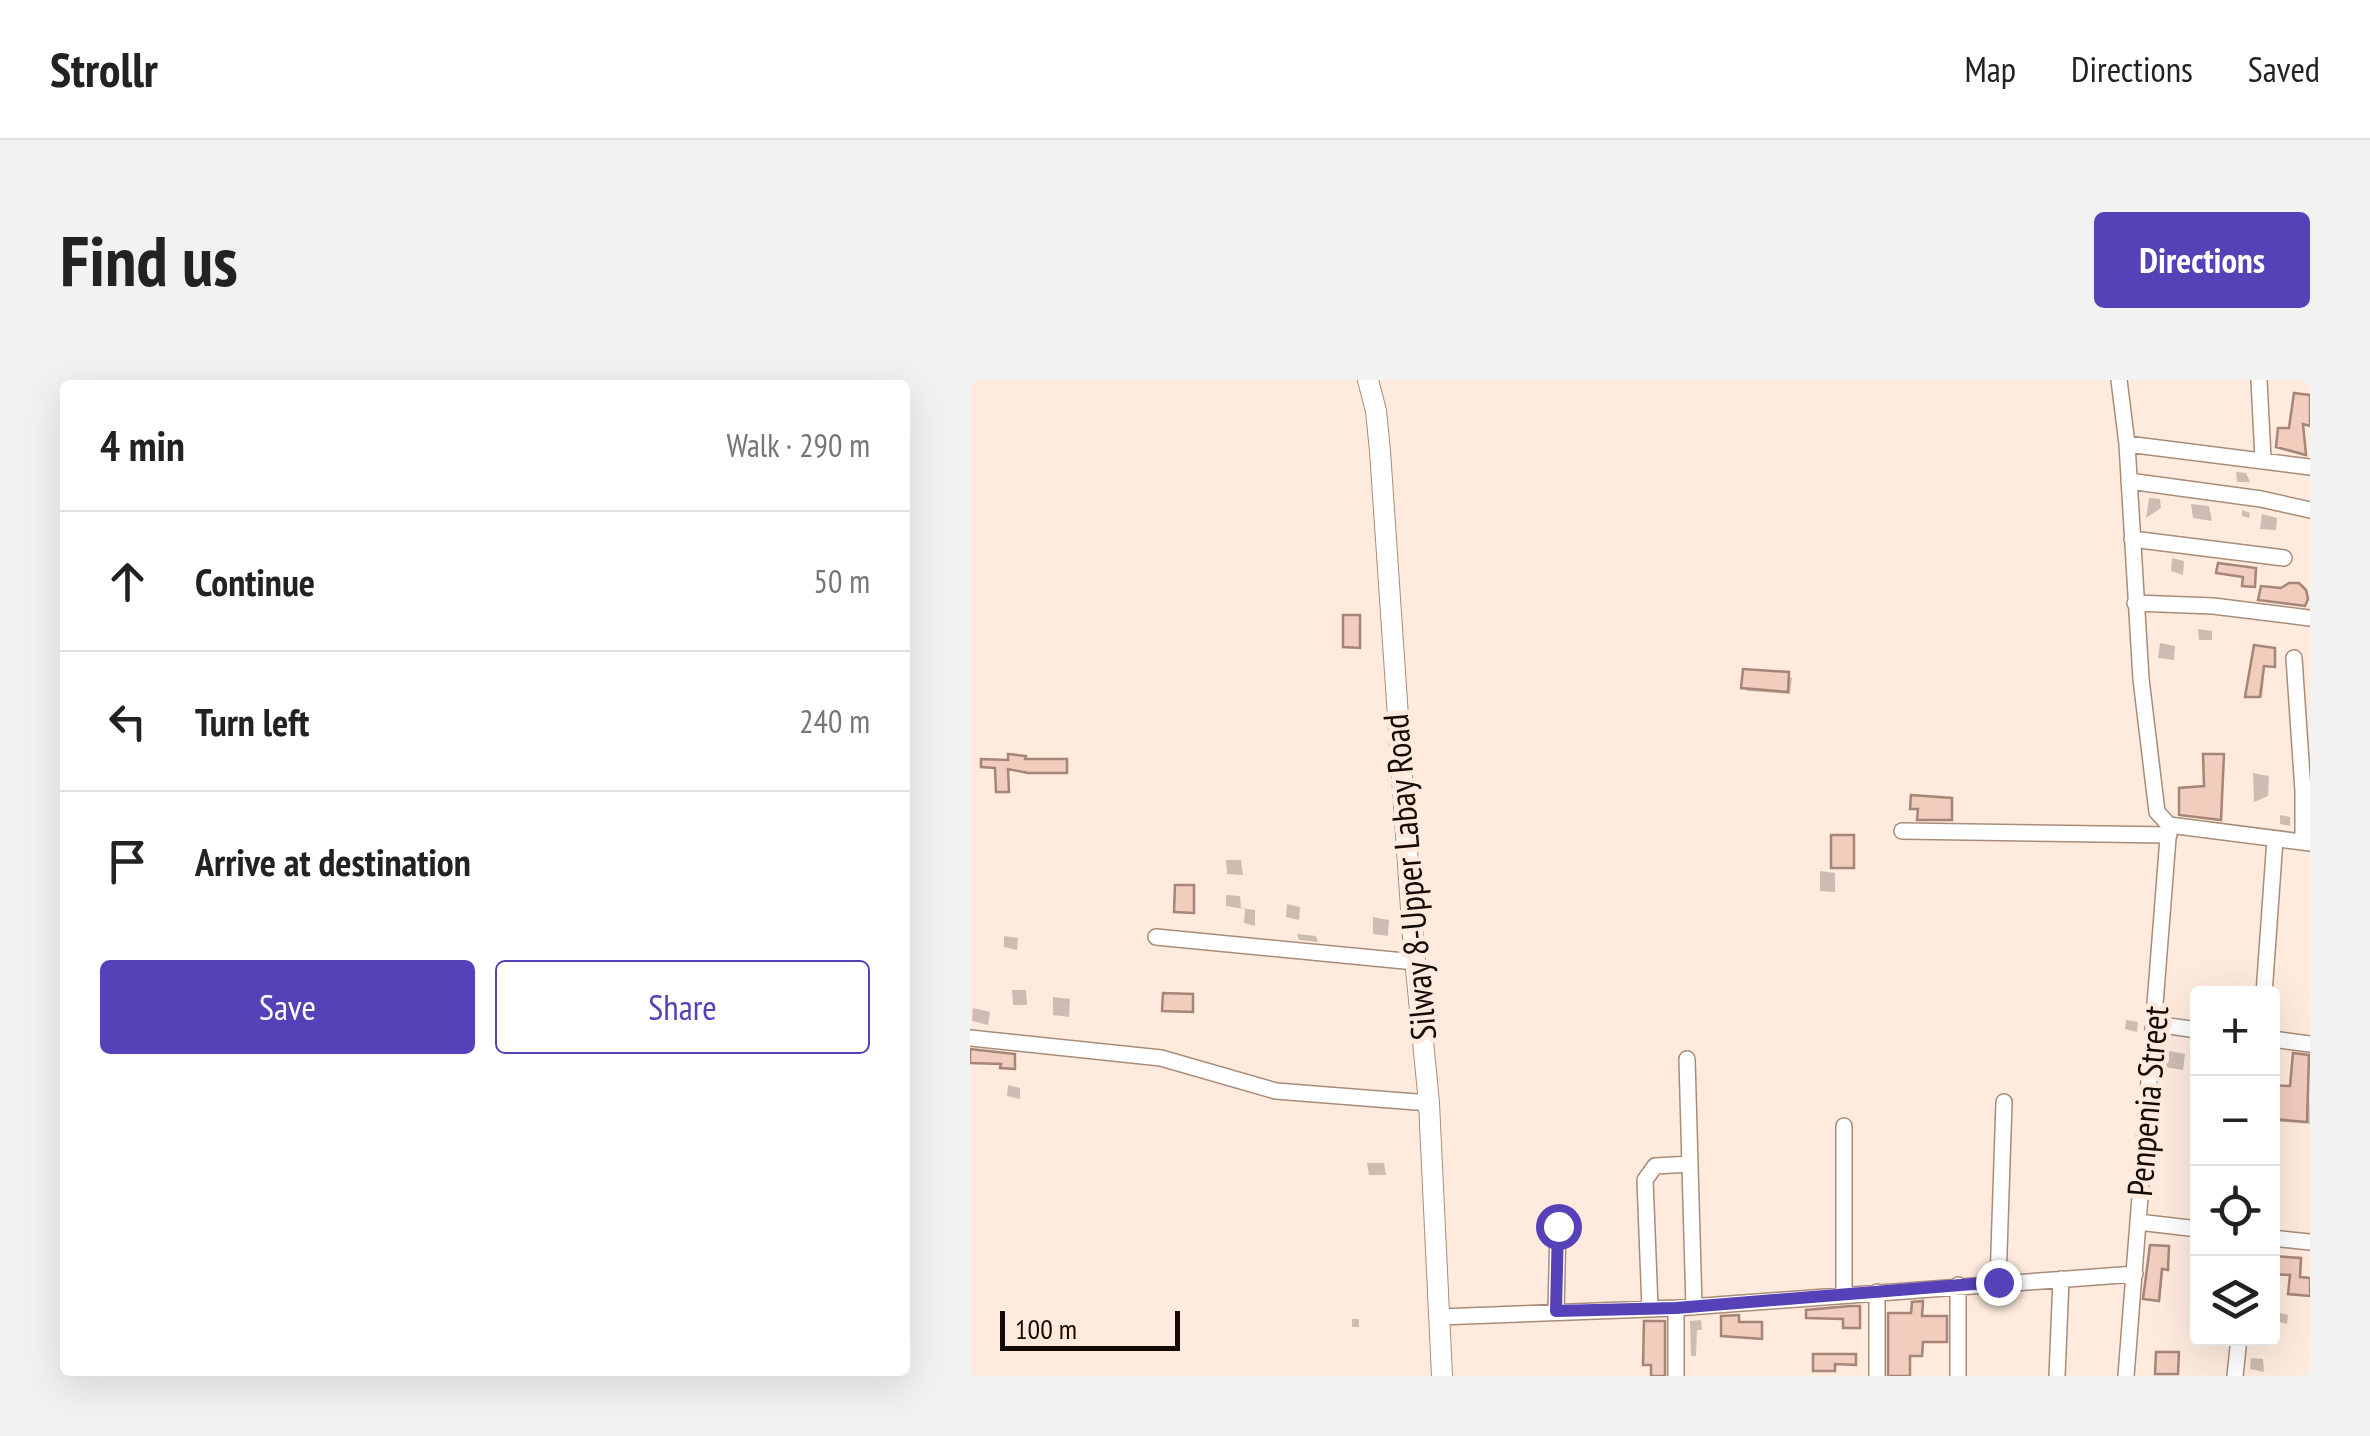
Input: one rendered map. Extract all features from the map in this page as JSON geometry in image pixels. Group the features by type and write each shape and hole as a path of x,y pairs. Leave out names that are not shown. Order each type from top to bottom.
{"main road":[{"name":"Silway 8-Upper Labay Road","path":"1368,380 1380,451 1415,962 1429,1103 1442,1376"}],"street":[{"path":"2120,380 2153,798 2169,830"},
{"path":"2259,380 2263,459"},
{"path":"2128,444 2310,467"},
{"path":"2129,481 2261,499 2310,510"},
{"path":"2132,539 2284,558"},
{"path":"2135,603 2200,605 2310,618"},
{"path":"1902,831 2169,830 2306,842 2294,658"},
{"name":"Penpenia Street","path":"2126,1376 2169,830"},
{"path":"2265,986 2275,839"},
{"path":"1156,937 1415,962"},
{"path":"2154,1024 2190,1029"},
{"path":"970,1038 1161,1058 1276,1091 1429,1103"},
{"path":"2280,1040 2310,1044"},
{"path":"1687,1058 1694,1306"},
{"path":"1998,1282 2004,1102"},
{"path":"1844,1126 1844,1295"},
{"path":"1650,1308 1645,1180 1654,1166 1690,1164"},
{"path":"2138,1222 2190,1228"},
{"path":"1556,1311 1558,1226"},
{"path":"2280,1239 2310,1242"},
{"path":"1438,1317 1676,1308 2135,1274"},
{"path":"2057,1376 2061,1278"},
{"path":"1958,1285 1958,1376"},
{"path":"1877,1292 1877,1376"},
{"path":"1676,1308 1676,1376"},
{"path":"2236,1376 2238,1346"}],"building":[{"path":"2294,393 2310,395 2310,426 2303,424 2306,455 2276,447 2278,428 2289,428"},
{"path":"2218,563 2256,568 2255,587 2242,586 2243,577 2216,573"},
{"path":"2299,583 2306,590 2305,606 2258,600 2261,586 2281,588"},
{"path":"1343,615 1360,615 1360,648 1343,647"},
{"path":"2254,645 2275,648 2275,667 2264,666 2260,697 2245,697"},
{"path":"1743,669 1789,672 1788,692 1741,688"},
{"path":"1008,754 1026,756 1025,759 1067,759 1067,773 1008,769 1009,792 996,792 995,768 981,767 981,759 1008,760"},
{"path":"2203,754 2224,754 2221,820 2179,815 2179,788 2204,786"},
{"path":"1911,795 1952,798 1952,820 1917,820 1918,809 1910,809"},
{"path":"1831,835 1854,835 1854,868 1831,868"},
{"path":"1175,885 1194,885 1194,913 1174,912"},
{"path":"1163,993 1193,994 1193,1012 1162,1011"},
{"path":"970,1049 1015,1054 1015,1069 1000,1068 1001,1064 970,1063"},
{"path":"2293,1053 2309,1055 2307,1122 2280,1120 2280,1085 2290,1086"},
{"path":"2150,1245 2169,1246 2168,1270 2162,1269 2159,1301 2143,1299"},
{"path":"2280,1257 2301,1258 2300,1277 2310,1278 2310,1296 2288,1294 2290,1275 2280,1274"},
{"path":"1923,1301 1922,1316 1947,1316 1947,1342 1923,1342 1922,1356 1910,1356 1910,1376 1888,1376 1888,1313 1911,1313 1912,1302"},
{"path":"1860,1306 1860,1328 1843,1328 1843,1319 1806,1318 1806,1310"},
{"path":"1739,1315 1739,1322 1762,1322 1762,1339 1721,1336 1721,1316"},
{"path":"1644,1321 1665,1321 1665,1376 1651,1376 1651,1365 1643,1365"},
{"path":"2156,1352 2179,1352 2178,1374 2155,1374"},
{"path":"1813,1354 1856,1354 1856,1365 1835,1364 1835,1371 1813,1371"}],"route":[{"path":"1558,1226 1556,1311 1676,1308 1998,1282"}]}
